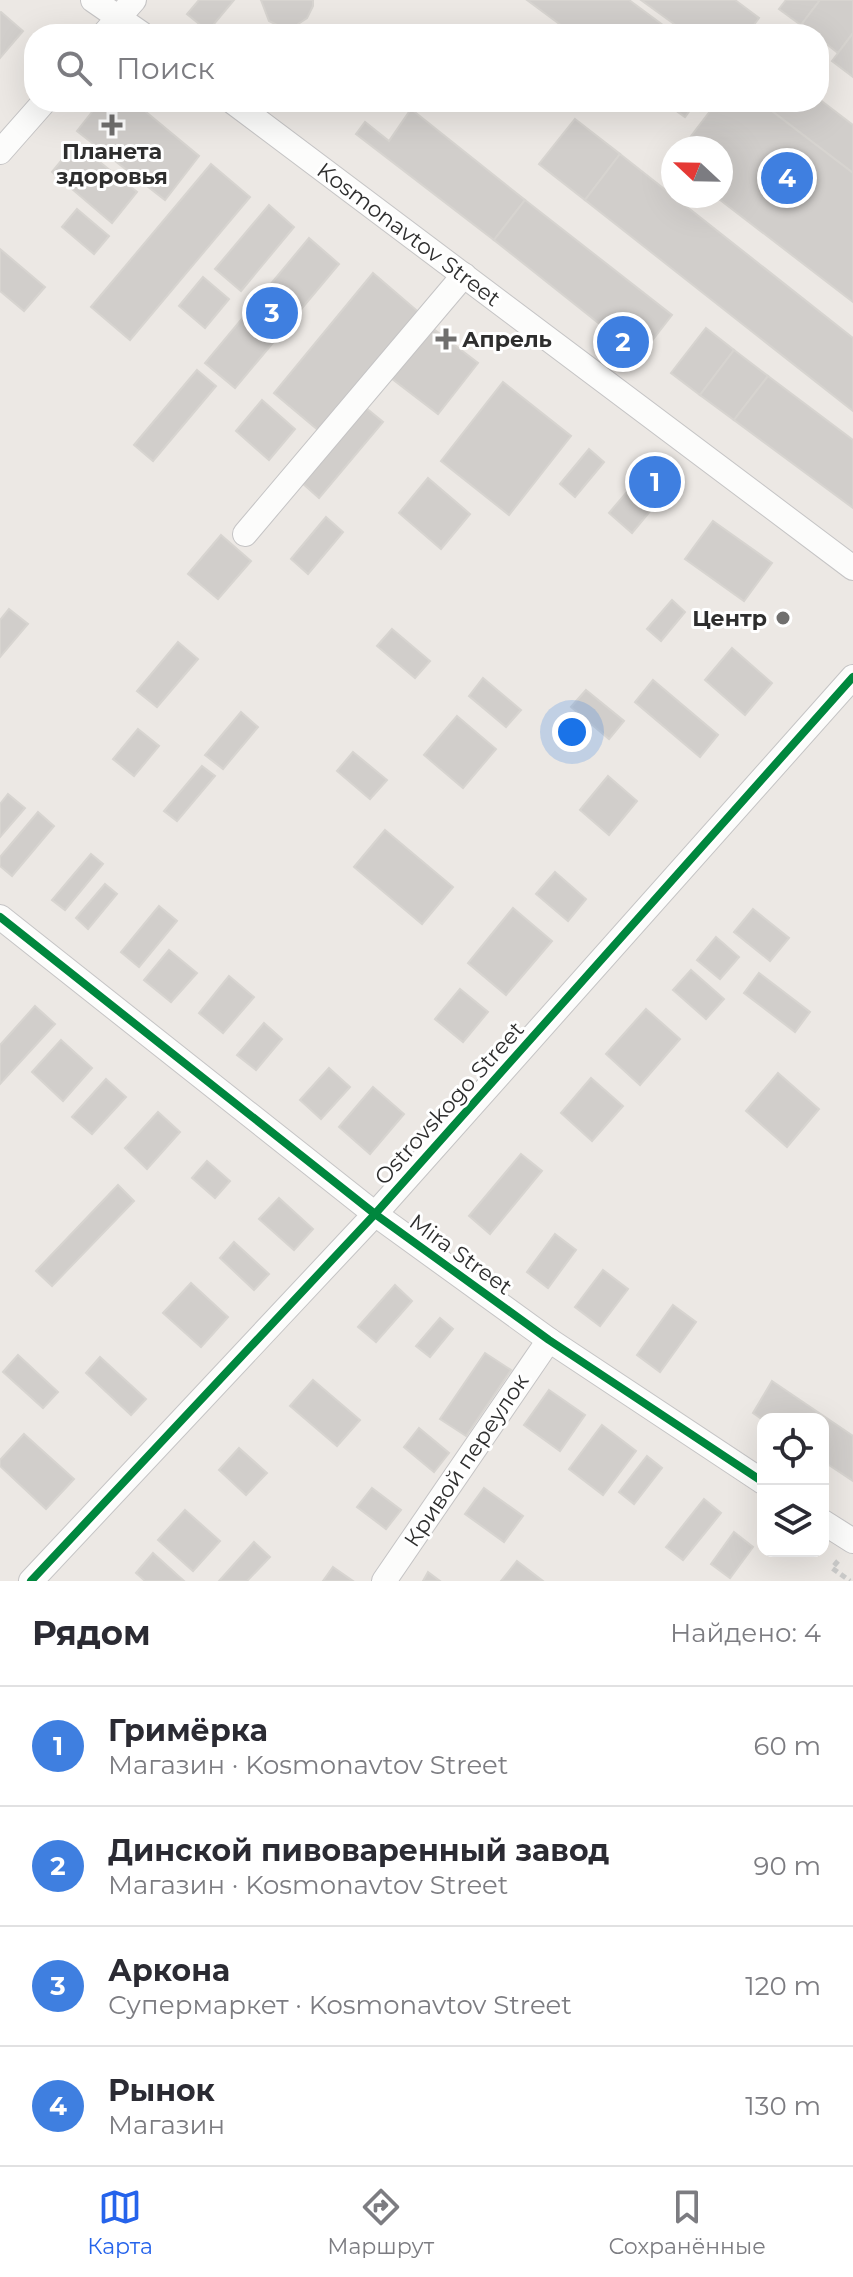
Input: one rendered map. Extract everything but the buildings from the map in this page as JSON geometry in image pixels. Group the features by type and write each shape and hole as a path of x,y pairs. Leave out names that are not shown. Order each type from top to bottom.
{"street":[{"path":"93,0 119,17"},
{"path":"0,152 35,112"},
{"name":"Kosmonavtov Street","path":"246,112 853,568"},
{"path":"245,534 464,275"},
{"name":"Ostrovskogo Street","path":"31,1581 375,1214 853,677"},
{"name":"Mira Street","path":"0,917 375,1214 549,1340 757,1478"},
{"name":"Кривой переулок","path":"384,1581 549,1340"},
{"path":"829,1526 853,1541"}],"path":[{"path":"832,1568 850,1581"}],"cycle path":[{"path":"31,1581 375,1214 853,677"},
{"path":"0,917 375,1214 549,1340 757,1478"}],"place":[{"name":"Планета здоровья","path":"112,125"},
{"name":"Рынок","path":"787,178"},
{"name":"Аркона","path":"272,313"},
{"name":"Апрель","path":"446,339"},
{"name":"Динской пивоваренный завод","path":"623,342"},
{"name":"Гримёрка","path":"655,482"},
{"name":"Центр","path":"783,618"}]}
